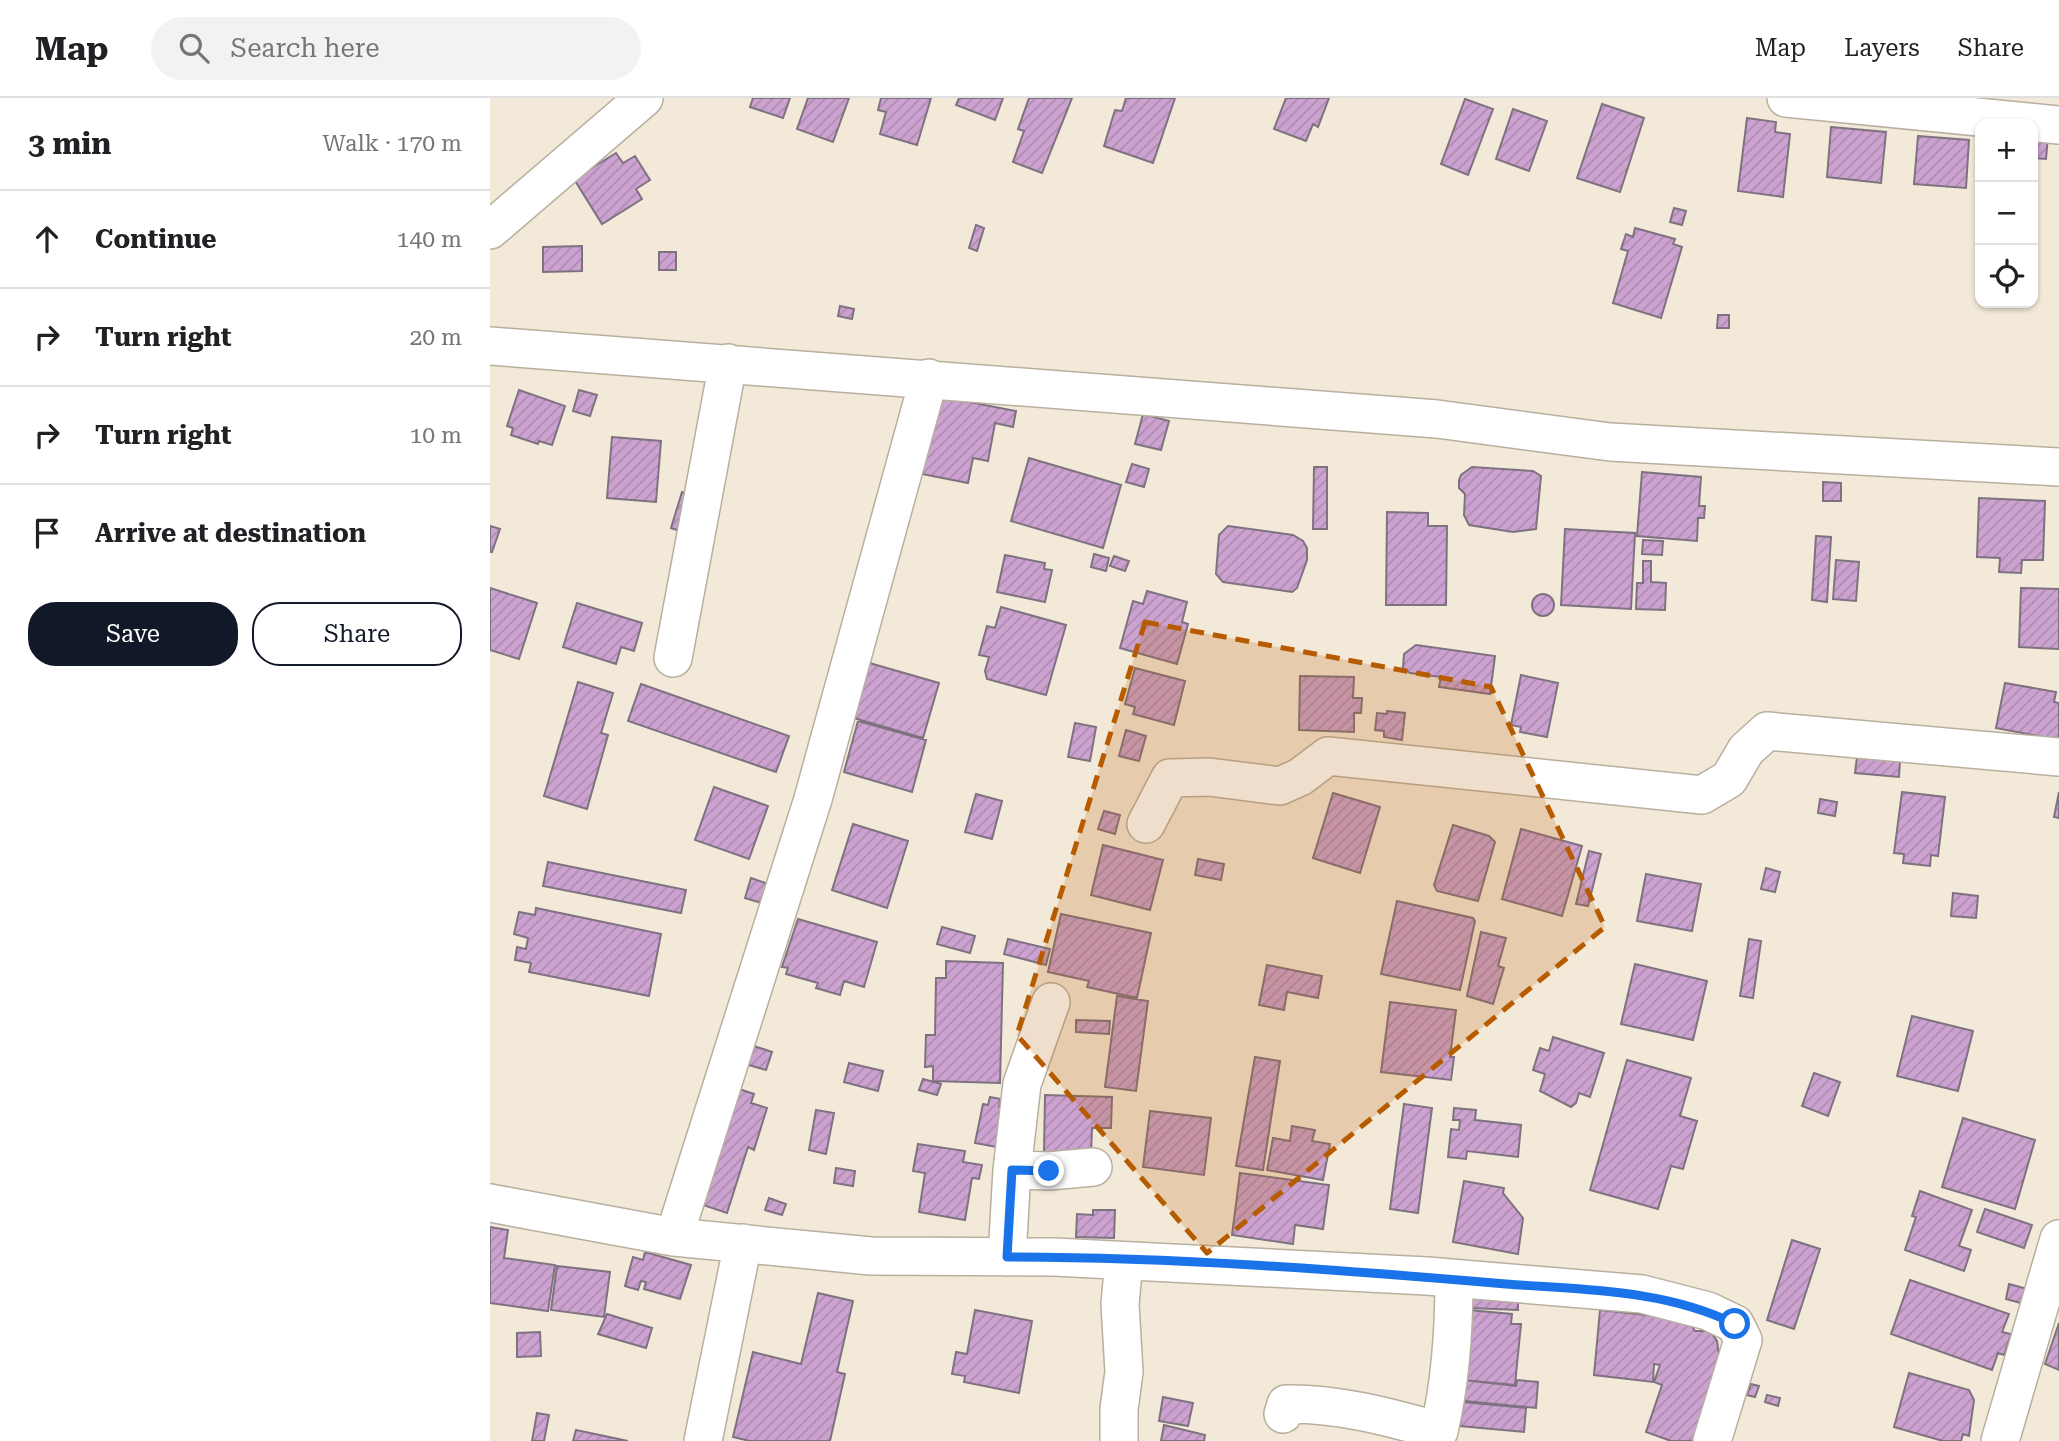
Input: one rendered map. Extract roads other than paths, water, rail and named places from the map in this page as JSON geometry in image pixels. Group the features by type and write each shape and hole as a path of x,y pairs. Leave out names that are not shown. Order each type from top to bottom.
{"street":[{"path":"490,230 644,98"},
{"path":"1786,98 1829,100 2059,125"},
{"path":"494,342 1437,419 1610,442 2059,467"},
{"path":"673,658 728,363"},
{"path":"674,1237 692,1172 813,799 929,378"},
{"path":"1146,824 1170,778 1209,777 1280,786 1300,777 1328,756 1702,795 1729,779 1746,750 1767,731 2059,757"},
{"path":"1007,1257 1012,1170 1022,1084 1051,1002"},
{"path":"1012,1170 1049,1171 1093,1167"},
{"path":"490,1203 674,1237 871,1256 1125,1261 1454,1279 1642,1294 1708,1311 1735,1324 1743,1340 1712,1441"},
{"path":"2000,1441 2059,1239"},
{"path":"703,1441 744,1243"},
{"path":"1119,1441 1119,1409 1125,1372 1120,1304 1125,1261"},
{"path":"1283,1414 1286,1404 1307,1404 1392,1418 1439,1431 1447,1396 1454,1333 1454,1279"}]}
